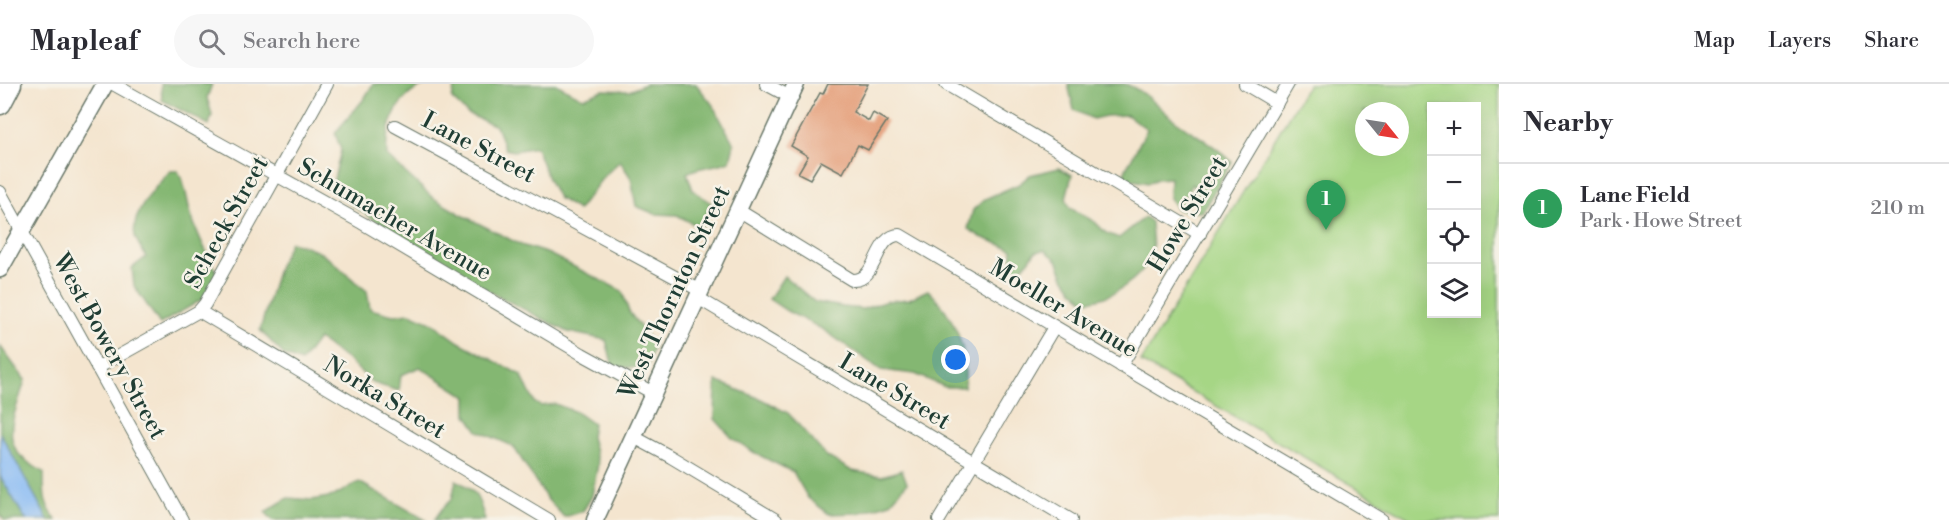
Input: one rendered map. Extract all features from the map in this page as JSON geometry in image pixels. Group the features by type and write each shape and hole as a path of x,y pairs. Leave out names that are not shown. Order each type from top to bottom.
{"highway":[{"path":"0,103 10,84"}],"main road":[{"path":"0,269 105,84"},
{"name":"West Thornton Street","path":"595,520 793,91"}],"street":[{"name":"Schumacher Avenue","path":"113,84 420,256 582,354 653,393"},
{"name":"Scheck Street","path":"97,368 198,311 210,297 327,84"},
{"path":"766,84 793,91"},
{"path":"946,84 1200,234"},
{"path":"1245,84 1277,103"},
{"name":"Howe Street","path":"1121,366 1288,84"},
{"name":"Lane Street","path":"395,126 699,294 1071,520"},
{"name":"West Bowery Street","path":"0,192 182,520"},
{"name":"Moeller Avenue","path":"738,210 852,280 863,277 884,243 891,236 900,235 1382,520"},
{"name":"Norka Street","path":"198,311 549,520"},
{"path":"939,520 1054,327"},
{"path":"634,437 776,520"}],"green space":[{"path":"161,84 212,84 207,98 212,115 209,125 162,100"},
{"path":"373,84 429,84 409,95 395,112 388,133 387,156 433,198 460,214 521,245 549,254 622,291 629,312 654,345 647,368 613,367 606,340 568,332 487,290 409,243 331,191 341,150 335,133 364,99"},
{"path":"455,84 556,84 583,98 603,90 629,91 645,84 696,84 712,104 734,144 730,161 687,173 693,190 711,203 701,228 677,215 655,214 636,206 631,178 620,161 604,176 578,210 558,198 536,147 514,151 505,149 496,126 468,114 452,99"},
{"path":"1068,84 1124,84 1139,90 1176,121 1226,156 1232,162 1202,212 1194,212 1201,196 1192,184 1184,198 1186,211 1178,210 1169,198 1170,178 1157,179 1148,183 1127,179 1124,173 1147,129 1127,115 1093,119 1074,110"},
{"path":"1308,84 1499,84 1499,520 1412,520 1141,362"},
{"path":"1059,168 1072,175 1066,198 1070,208 1095,222 1106,233 1119,238 1145,217 1151,222 1153,248 1151,256 1140,273 1124,287 1105,297 1086,301 1073,290 1064,277 1057,260 1045,250 1035,252 1028,262 1016,272 1011,267 1012,249 981,237 968,229 973,210 985,199 1019,184 1030,175"},
{"path":"170,171 178,171 181,176 195,227 217,272 203,299 160,324 134,286 132,268 146,257 135,236 140,209"},
{"path":"290,242 303,245 332,261 367,291 370,309 393,315 410,313 431,322 459,342 521,375 535,403 541,406 555,404 576,412 593,424 591,437 598,464 592,496 583,511 564,517 547,499 513,446 478,431 467,415 467,397 420,367 401,375 399,391 373,383 349,361 318,339 301,362 284,355 260,330 278,268"},
{"path":"784,276 815,302 863,309 887,301 909,299 928,290 945,310 958,334 965,360 964,387 945,387 915,374 881,370 822,329 769,299"},
{"path":"0,346 25,380 12,426 14,445 23,459 44,473 45,498 56,520 48,520 0,433"},
{"path":"716,381 761,399 788,413 826,456 852,471 882,476 902,470 907,483 890,503 858,513 829,514 808,498 793,472 755,453 732,438 715,419"},
{"path":"0,476 26,520 4,520 0,514"},
{"path":"456,480 469,488 476,496 485,520 434,520 452,499"},
{"path":"359,482 426,520 273,520 265,512 288,498 312,500 334,496"}],"water":[{"path":"0,433 48,520 26,520 0,476"}],"building":[{"path":"828,84 868,84 853,112 869,121 873,113 887,121 868,150 858,145 843,173 821,161 810,179 798,173 808,156 791,146 820,93 823,94"}],"place":[{"name":"Lane Field","path":"1326,230"}]}
